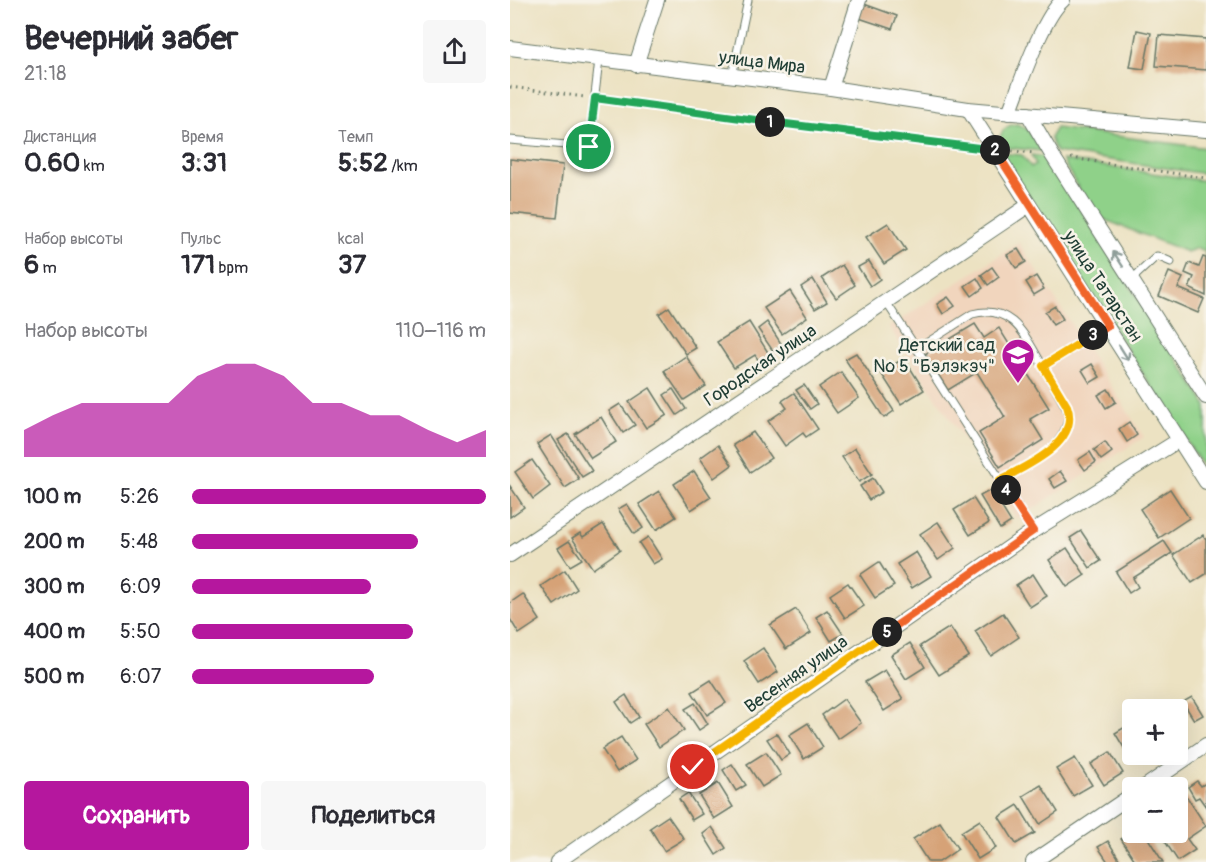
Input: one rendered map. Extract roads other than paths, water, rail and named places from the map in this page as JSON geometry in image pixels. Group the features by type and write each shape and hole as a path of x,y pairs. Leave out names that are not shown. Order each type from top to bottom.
{"street":[{"path":"636,65 657,0"},
{"path":"831,88 859,0"},
{"path":"1009,113 1036,45 1057,5 1063,0"},
{"name":"улица Мира","path":"510,48 831,88 968,109 1206,130"},
{"name":"улица Татарстан","path":"968,109 1206,482"},
{"name":"улица Татарстан","path":"1028,114 1206,397"},
{"name":"Городская улица","path":"510,555 1029,205"},
{"name":"Весенняя улица","path":"557,862 1033,531 1179,440"},
{"path":"1159,777 1206,745"},
{"path":"1032,862 1122,802"}],"lane":[{"path":"732,76 748,0"},
{"path":"510,140 589,147 599,60"},
{"path":"1131,279 1157,256 1171,262"},
{"path":"886,302 1033,531"},
{"path":"916,349 972,314 994,313 1014,321 1043,366 1070,413 1065,435 1047,453 1000,480"},
{"path":"1043,366 1108,326"}],"place":[{"name":"Детский сад № 5 \"Бэлэкэч\"","path":"1018,384"}]}
